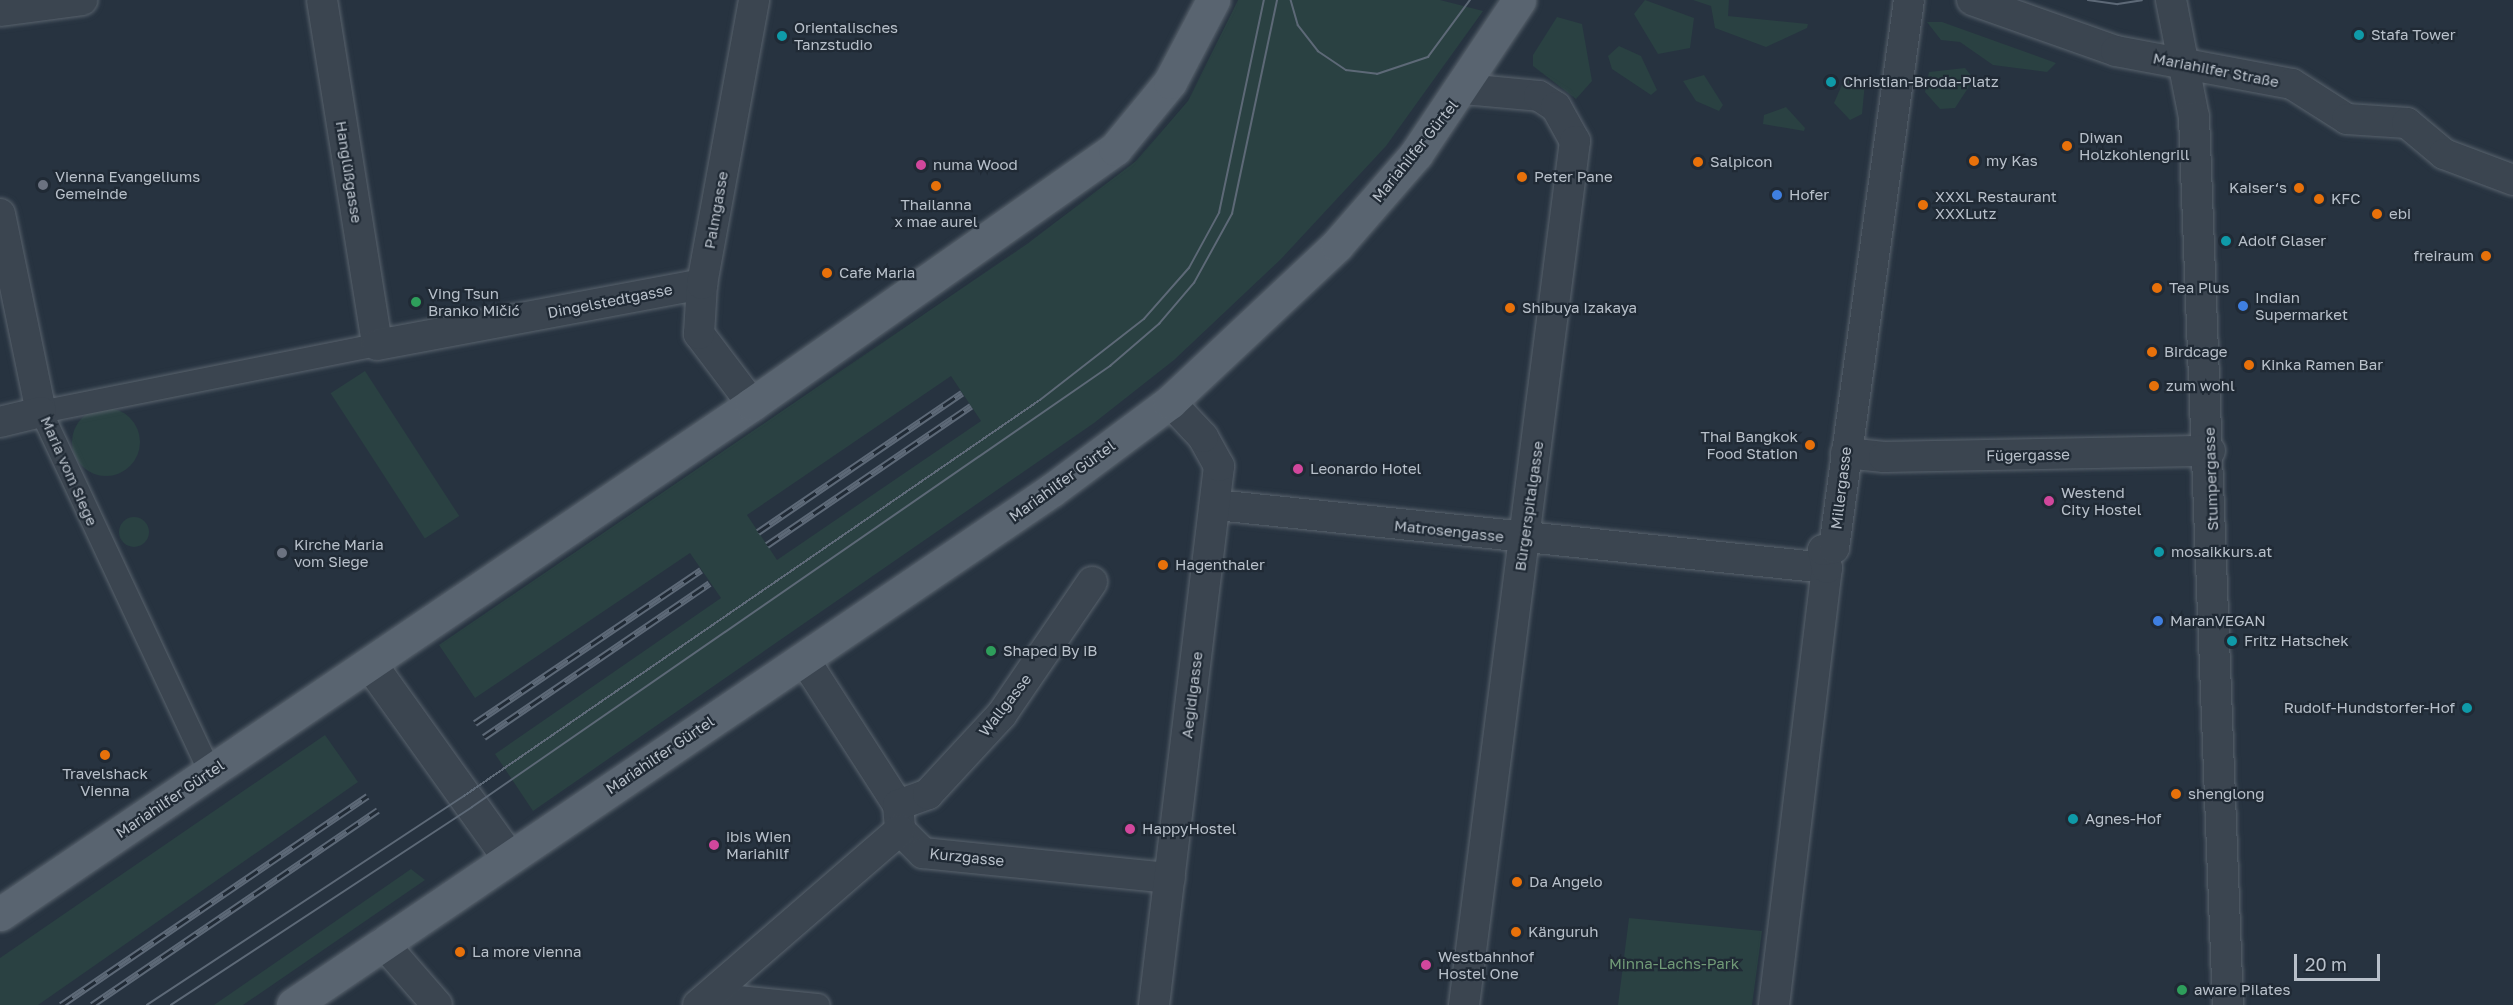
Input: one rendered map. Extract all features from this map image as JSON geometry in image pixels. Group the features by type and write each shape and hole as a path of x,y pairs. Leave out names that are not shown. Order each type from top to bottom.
{"main road":[{"name":"Mariahilfer Gürtel","path":"0,914 752,404 1115,148 1170,82 1213,0"},
{"name":"Mariahilfer Gürtel","path":"293,1005 508,857 804,659 1170,402 1337,245 1464,89 1519,0"}],"street":[{"path":"0,11 82,0"},
{"name":"Hanglüßgasse","path":"322,0 377,345"},
{"name":"Palmgasse","path":"752,404 699,334 702,284 754,0"},
{"name":"Millergasse","path":"1774,1005 1827,568 1823,550 1834,548 1851,401 1860,379 1910,0"},
{"name":"Mariahilfer Straße","path":"1972,0 2116,51 2292,84 2347,119 2407,123 2444,154 2513,180"},
{"name":"Stumpergasse","path":"2171,0 2194,117 2210,451 2228,1005"},
{"name":"Bürgerspitalgasse","path":"1464,89 1539,96 1556,107 1575,141 1464,1005"},
{"path":"0,214 41,412 0,422"},
{"name":"Dingelstedtgasse","path":"377,345 702,284"},
{"name":"Maria vom Siege","path":"210,772 41,412 377,345"},
{"name":"Aegidigasse","path":"1154,1005 1219,466 1203,437 1170,402"},
{"name":"Fügergasse","path":"1846,453 1884,457 2210,451"},
{"name":"Matrosengasse","path":"1216,505 1524,539 1827,568"},
{"name":"Wallgasse","path":"704,1000 899,818 928,794 1002,714 1092,582"},
{"name":"Kurzgasse","path":"804,659 899,818 923,853 1170,878"},
{"path":"370,664 508,857"},
{"path":"383,943 437,1005"},
{"path":"704,1000 818,1005"}],"green space":[{"path":"1238,0 1440,0 1483,11 1386,146 1281,259 1174,360 1094,423 533,811 495,754 721,598 690,553 475,698 439,645 1027,244 1136,161 1188,101","holes":["951,376 981,421 777,560 747,515"]},
{"path":"1645,0 1694,18 1690,48 1658,54 1634,14"},
{"path":"1693,0 1729,0 1728,16 1808,24 1807,28 1766,47 1715,28 1711,6"},
{"path":"1557,17 1582,24 1592,81 1576,99 1533,66 1533,55"},
{"path":"1927,22 1942,22 2056,63 2047,72 1993,65 1960,42 1941,40"},
{"path":"1619,46 1641,56 1657,90 1651,95 1612,69 1608,56"},
{"path":"1965,68 1973,78 1970,85 1955,108 1940,109 1925,92 1929,72"},
{"path":"1704,75 1723,105 1719,111 1696,101 1683,81"},
{"path":"1845,78 1865,82 1862,114 1850,120 1834,103"},
{"path":"1786,107 1805,128 1804,131 1763,124 1764,115"},
{"path":"365,371 459,516 425,538 331,393"},
{"path":"106,408 119,411 130,418 137,429 140,442 137,455 130,466 119,473 106,476 93,473 82,466 75,455 72,442 75,429 82,418 93,411"},
{"path":"134,517 140,518 148,526 148,538 140,546 134,547 128,546 120,538 119,532 120,526 128,518"},
{"path":"325,735 358,782 38,1005 0,1005 0,958"},
{"path":"411,869 425,880 243,1005 214,1005"},
{"name":"Minna-Lachs-Park","path":"1629,918 1762,931 1752,1005 1618,1005"}],"tram line":[{"path":"147,1005 464,796 1040,400 1144,319 1189,268 1219,213 1264,0"},
{"path":"171,1005 472,807 1110,366 1159,324 1194,283 1232,214 1277,0"},
{"path":"1291,0 1298,25 1318,51 1346,70 1377,74 1428,57 1470,0"},
{"path":"2088,0 2118,4 2142,0"}],"railway":[{"path":"758,532 962,393"},
{"path":"767,545 971,406"},
{"path":"475,723 701,570"},
{"path":"484,737 710,583"},
{"path":"61,1005 367,796"},
{"path":"92,1005 378,810"}],"place":[{"name":"Stafa Tower","path":"2359,35"},
{"name":"Orientalisches Tanzstudio","path":"782,36"},
{"name":"Christian-Broda-Platz","path":"1831,82"},
{"name":"Diwan Holzkohlengrill","path":"2067,146"},
{"name":"my Kas","path":"1974,161"},
{"name":"Salpicon","path":"1698,162"},
{"name":"numa Wood","path":"921,165"},
{"name":"Peter Pane","path":"1522,177"},
{"name":"Vienna Evangeliums Gemeinde","path":"43,185"},
{"name":"Thailanna x mae aurel","path":"936,186"},
{"name":"Kaiser‘s","path":"2299,188"},
{"name":"Hofer","path":"1777,195"},
{"name":"KFC","path":"2319,199"},
{"name":"XXXL Restaurant XXXLutz","path":"1923,205"},
{"name":"ebi","path":"2377,214"},
{"name":"Adolf Glaser","path":"2226,241"},
{"name":"freiraum","path":"2486,256"},
{"name":"Cafe Maria","path":"827,273"},
{"name":"Tea Plus","path":"2157,288"},
{"name":"Ving Tsun Branko Mičić","path":"416,302"},
{"name":"Indian Supermarket","path":"2243,306"},
{"name":"Shibuya Izakaya","path":"1510,308"},
{"name":"Birdcage","path":"2152,352"},
{"name":"Kinka Ramen Bar","path":"2249,365"},
{"name":"zum wohl","path":"2154,386"},
{"name":"Thai Bangkok Food Station","path":"1810,445"},
{"name":"Leonardo Hotel","path":"1298,469"},
{"name":"Westend City Hostel","path":"2049,501"},
{"name":"mosaikkurs.at","path":"2159,552"},
{"name":"Kirche Maria vom Siege","path":"282,553"},
{"name":"Hagenthaler","path":"1163,565"},
{"name":"MaranVEGAN","path":"2158,621"},
{"name":"Fritz Hatschek","path":"2232,641"},
{"name":"Shaped By iB","path":"991,651"},
{"name":"Rudolf-Hundstorfer-Hof","path":"2467,708"},
{"name":"Travelshack Vienna","path":"105,755"},
{"name":"shenglong","path":"2176,794"},
{"name":"Agnes-Hof","path":"2073,819"},
{"name":"HappyHostel","path":"1130,829"},
{"name":"ibis Wien Mariahilf","path":"714,845"},
{"name":"Da Angelo","path":"1517,882"},
{"name":"Känguruh","path":"1516,932"},
{"name":"La more vienna","path":"460,952"},
{"name":"Westbahnhof Hostel One","path":"1426,965"},
{"name":"aware Pilates","path":"2182,990"}]}
